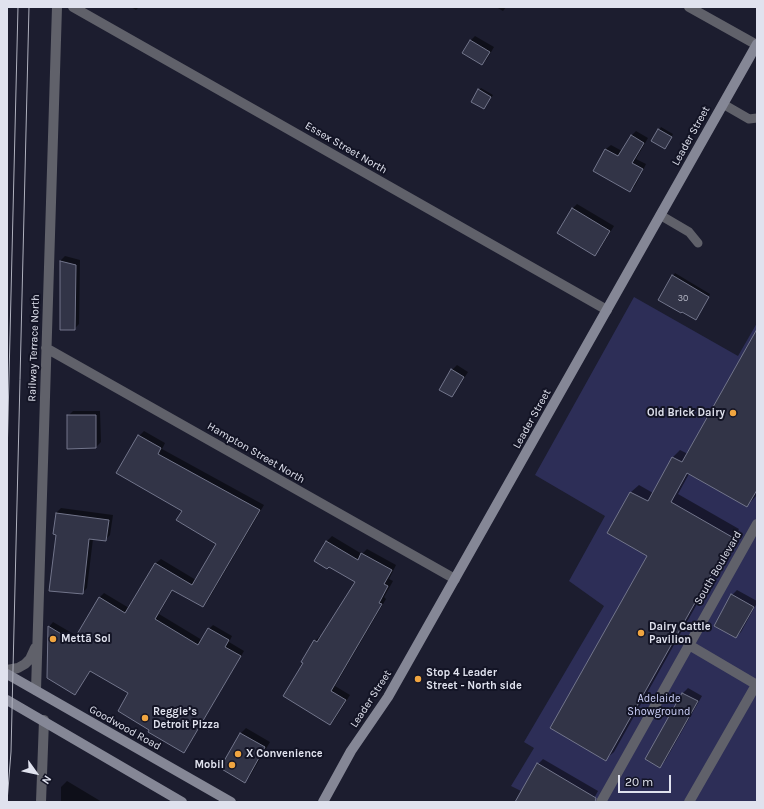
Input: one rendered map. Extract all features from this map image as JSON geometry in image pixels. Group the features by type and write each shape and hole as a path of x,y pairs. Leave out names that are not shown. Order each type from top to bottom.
{"main road":[{"name":"Leader Street","path":"323,802 351,751 388,697 757,44"},
{"name":"Goodwood Road","path":"7,674 231,802"},
{"path":"7,700 44,720 182,802"}],"street":[{"name":"Railway Terrace North","path":"36,690 57,7"},
{"name":"Essex Street North","path":"73,7 606,310"},
{"path":"689,7 757,44"},
{"name":"Hampton Street North","path":"46,348 455,579"},
{"name":"South Boulevard","path":"601,802 757,524"},
{"path":"7,670 18,668 28,662 35,650 37,641"},
{"path":"689,644 756,685 689,802"},
{"path":"41,802 44,720"}],"lane":[{"path":"723,104 749,119 757,118"},
{"path":"660,215 689,232 698,243"}],"green space":[{"name":"Adelaide Showground","path":"634,297 738,356 757,323 757,802 515,802 521,791 511,786 534,748 524,742 604,606 569,581 605,516 535,475"}],"building":[{"path":"470,40 490,52 482,65 462,53"},
{"path":"478,89 491,97 484,109 471,102"},
{"path":"658,129 672,137 665,149 651,141"},
{"path":"631,135 644,143 632,163 643,169 630,192 593,171 605,149 618,156"},
{"path":"572,208 610,231 595,256 557,233"},
{"path":"60,261 76,265 75,330 60,330"},
{"path":"672,275 709,297 696,320 658,300"},
{"name":"Dairy Cattle Pavilion","path":"757,329 757,490 747,507 687,473 671,502 732,537 606,761 550,728 647,556 607,533 630,492 648,501 672,457 682,462"},
{"path":"451,369 464,377 452,397 439,390"},
{"path":"67,415 96,415 96,448 67,449"},
{"path":"138,435 161,448 158,454 260,510 203,607 172,590 155,619 198,645 208,628 229,640 225,647 241,656 184,753 148,732 149,730 118,711 128,693 90,671 75,695 47,678 48,626 73,641 99,597 125,613 155,563 192,585 216,544 176,520 182,511 116,473"},
{"path":"56,513 109,520 106,541 89,539 83,594 49,591 56,535 53,534"},
{"path":"326,541 358,560 361,553 392,570 384,584 388,586 379,603 382,604 331,691 346,700 330,725 283,696 303,663 301,662 314,640 317,642 355,582 329,567 327,569 314,561"},
{"path":"731,594 754,607 736,638 714,626"},
{"path":"682,693 698,701 660,768 645,759"},
{"path":"240,733 265,747 245,783 220,768"},
{"path":"537,763 596,798 595,802 515,802"}],"tram line":[{"path":"7,459 18,7"},
{"path":"7,802 11,752 29,7"}],"place":[{"name":"Old Brick Dairy","path":"733,413"},
{"name":"Dairy Cattle Pavilion","path":"641,633"},
{"name":"Mettā Sol","path":"53,639"},
{"name":"Stop 4 Leader Street - North side","path":"418,679"},
{"name":"Reggie’s Detroit Pizza","path":"145,718"},
{"name":"X Convenience","path":"238,754"},
{"name":"Mobil","path":"232,765"}]}
